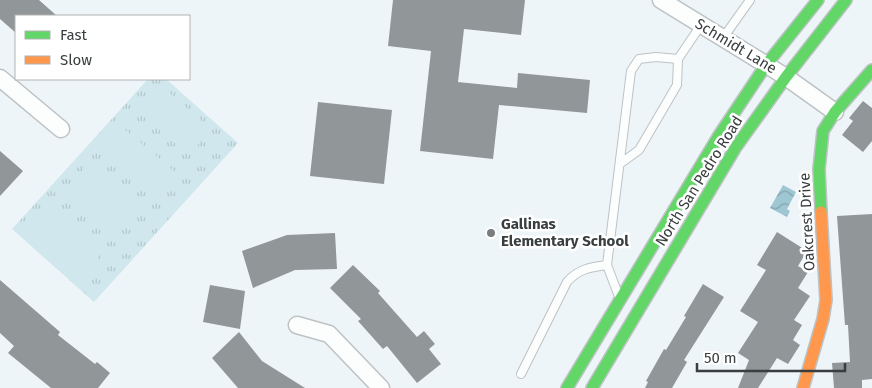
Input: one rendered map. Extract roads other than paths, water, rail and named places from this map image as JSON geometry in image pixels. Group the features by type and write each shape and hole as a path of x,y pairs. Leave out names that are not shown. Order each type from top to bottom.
{"main road":[{"name":"North San Pedro Road","path":"566,388 718,137 766,65 818,0"},
{"name":"North San Pedro Road","path":"592,388 736,147 786,77 846,0"},
{"name":"Oakcrest Drive","path":"803,388 823,319 826,300 819,168 823,131 834,112 872,70"}],"street":[{"name":"Schmidt Lane","path":"661,0 786,77 834,112"},
{"path":"0,78 61,130"},
{"path":"297,325 329,334 381,388"}],"lane":[{"path":"723,38 750,0"},
{"path":"621,163 639,150 677,85 678,59 702,25"},
{"path":"620,299 607,265 631,71 640,59 656,57 678,59"},
{"path":"521,374 567,282 574,274 589,267 607,265"}],"water":[{"path":"783,185 796,192 787,209 790,211 787,217 770,208"}],"place":[{"name":"Gallinas Elementary School","path":"491,233"}]}
